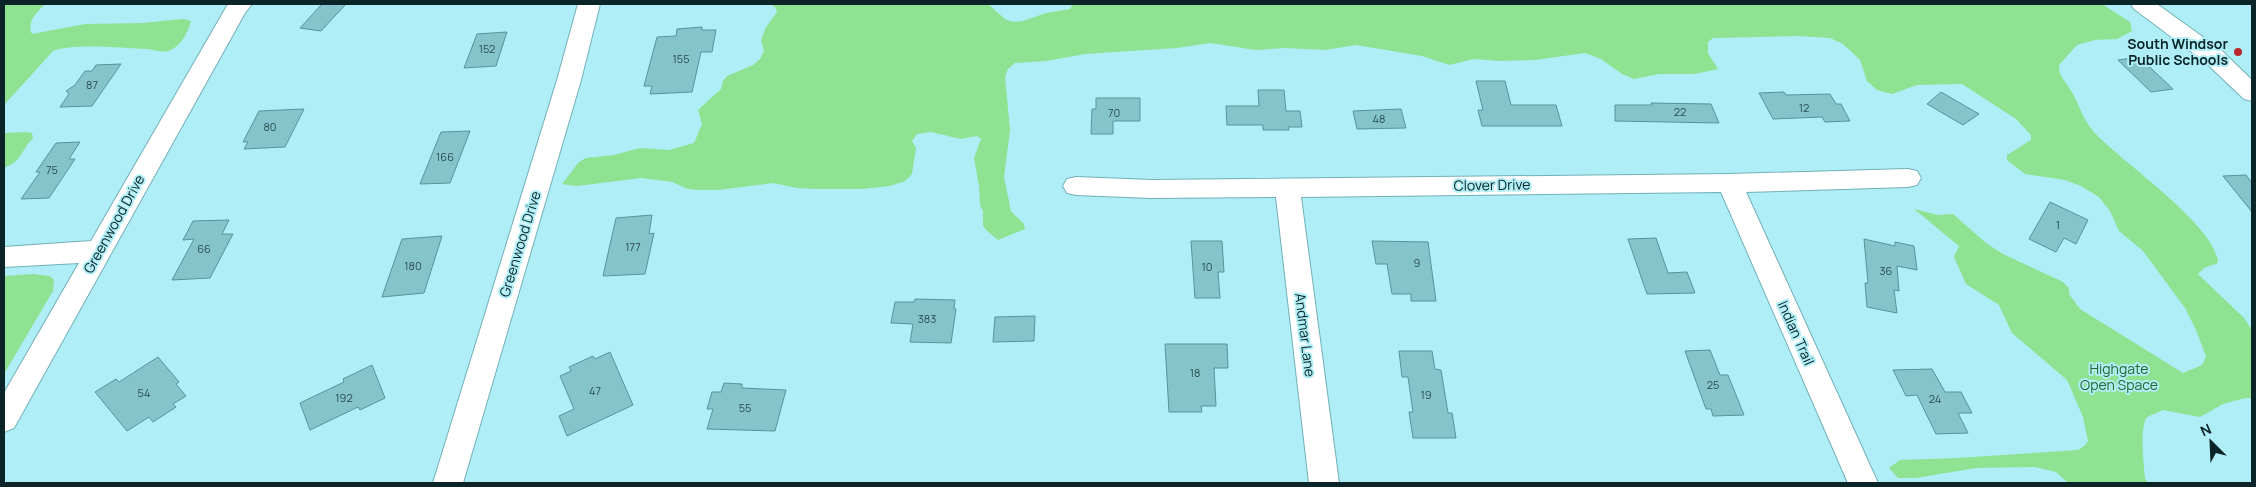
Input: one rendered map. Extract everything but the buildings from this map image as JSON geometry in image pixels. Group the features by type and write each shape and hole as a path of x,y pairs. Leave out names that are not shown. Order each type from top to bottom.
{"street":[{"name":"Greenwood Drive","path":"4,419 231,17 241,4"},
{"name":"Greenwood Drive","path":"448,483 569,80 589,4"},
{"path":"2142,4 2213,56 2252,93"},
{"name":"Clover Drive","path":"1076,186 1151,189 1908,178"},
{"name":"Indian Trail","path":"1729,182 1863,483"},
{"name":"Andmar Lane","path":"1287,187 1324,483"},
{"path":"4,257 99,251"}],"green space":[{"path":"4,4 45,4 31,21 32,34 85,24 142,23 183,19 191,21 180,43 168,51 111,47 73,47 53,51 4,105"},
{"name":"Highgate Open Space","path":"770,4 988,4 1005,19 1013,22 1070,9 1073,4 2102,4 2130,22 2132,31 2117,39 2095,40 2077,45 2059,65 2061,74 2086,122 2094,132 2185,212 2213,248 2218,263 2204,268 2198,274 2244,318 2252,330 2252,398 2223,404 2200,417 2163,410 2147,417 2143,430 2143,447 2145,479 2149,483 2068,483 2056,472 2035,467 1976,468 1916,478 1898,478 1889,468 1900,460 2078,450 2088,441 2083,417 2067,380 2012,333 1999,305 1966,284 1954,257 1959,246 1914,209 1938,215 1953,214 1986,243 2003,254 2063,282 2069,288 2069,294 2080,309 2183,373 2202,365 2206,356 2185,308 2143,251 2119,231 2110,211 2099,197 2081,186 2065,180 2025,174 2007,160 2007,155 2031,140 2031,135 2016,119 1962,84 1917,85 1892,94 1877,90 1867,81 1860,60 1843,44 1830,38 1796,36 1713,38 1708,42 1708,53 1718,69 1695,74 1659,74 1634,79 1622,74 1601,59 1585,53 1535,60 1499,61 1474,59 1449,65 1422,56 1356,45 1325,50 1285,48 1256,50 1210,43 1177,48 1085,54 1046,61 1015,63 1008,69 1005,77 1010,130 1004,177 1011,211 1024,224 1025,229 998,240 983,225 983,211 980,205 974,158 981,139 977,136 961,139 931,132 917,134 912,141 916,148 912,174 905,181 890,186 862,189 814,189 773,183 718,190 698,190 688,189 672,182 641,178 577,186 562,184 579,162 586,158 614,155 640,148 669,150 694,143 702,124 698,110 721,89 723,81 727,76 753,65 760,59 764,51 761,40 766,27 777,12 776,8"},
{"path":"4,133 32,133 33,138 18,159 4,168"},
{"path":"33,274 50,276 54,280 53,291 4,374 4,276"}],"place":[{"name":"South Windsor Public Schools","path":"2238,52"}]}
